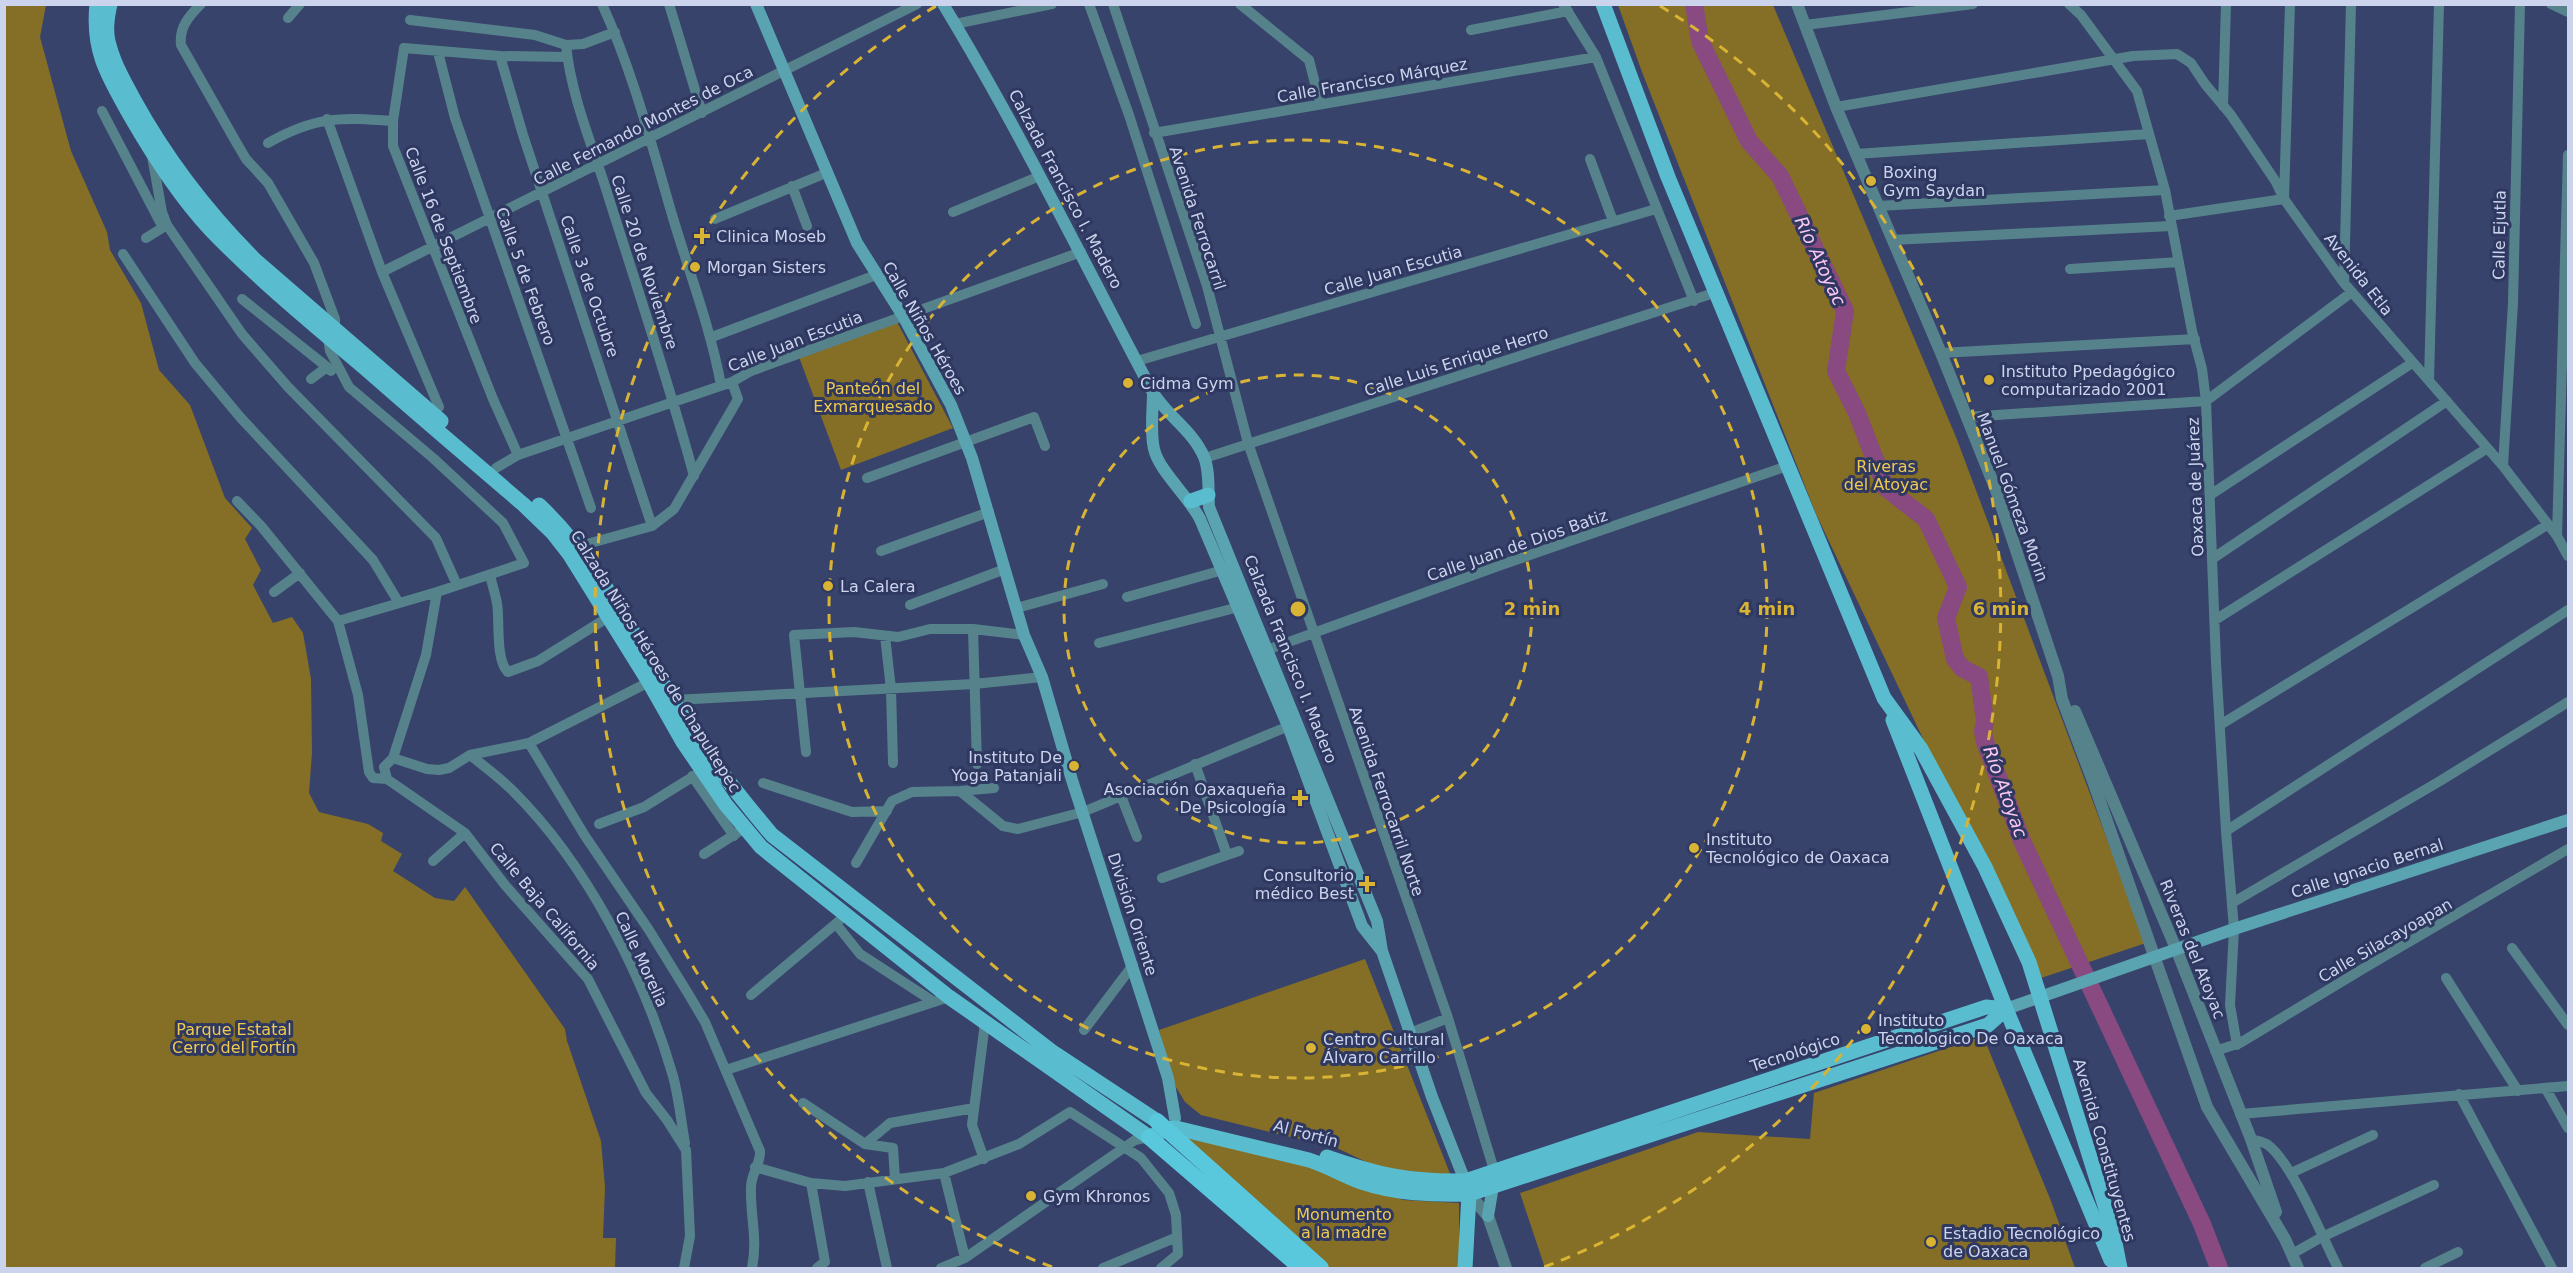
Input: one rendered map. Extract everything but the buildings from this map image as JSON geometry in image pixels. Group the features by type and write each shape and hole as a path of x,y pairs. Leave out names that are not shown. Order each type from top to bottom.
{"highway":[{"path":"1156,1132 1182,1164 1301,1269"},
{"path":"1156,1132 1321,1269"}],"main road":[{"name":"Calzada Niños Héroes de Chapultepec","path":"97,4 95,28 99,50 112,83 152,152 210,228 258,276 332,333 496,468 560,525 580,548 694,733 737,794 772,835 1156,1132"},
{"name":"Calzada Niños Héroes de Chapultepec","path":"110,4 107,20 108,39 116,66 183,179 230,235 256,261 552,532 570,555 607,618 649,682 683,742 697,774 726,805 740,832 761,847 841,920 985,1023 1156,1132"},
{"name":"Calle Niños Héroes","path":"756,4 782,71 857,243 903,316 951,405 966,441 989,512 1024,635 1042,677"},
{"name":"Calzada Francisco I. Madero","path":"943,4 1082,252 1153,392 1172,417 1193,437 1205,458 1209,507 1262,651 1292,724 1362,926 1382,951 1467,1187 1465,1269"},
{"path":"1603,4 1668,177 1884,698 2006,1009 2117,1269"},
{"name":"Calzada Francisco I. Madero","path":"1153,392 1154,450 1168,475 1191,501 1239,608 1262,651"},
{"path":"1191,501 1208,495"},
{"name":"División Oriente","path":"1042,677 1168,1078 1156,1132"},
{"name":"Avenida Constituyentes","path":"1884,698 1921,749 1985,867 2029,962 2112,1228 2117,1269"},
{"name":"Calle Ignacio Bernal","path":"2006,1009 2177,951 2234,929 2568,820"},
{"name":"Tecnológico","path":"1650,1127 1847,1054 1986,1007 2006,1009"},
{"name":"Tecnológico","path":"1467,1187 1650,1127 1852,1069 1988,1025 2006,1009"},
{"path":"1847,1054 1852,1069"},
{"name":"Al Fortín","path":"1156,1132 1309,1160 1328,1166 1360,1182 1390,1190 1440,1195 1467,1187"},
{"path":"1488,1216 1493,1178"}],"street":[{"path":"201,4 183,26 180,45 246,159 268,183 314,263 335,319 330,351 349,387"},
{"path":"288,18 300,4"},
{"path":"580,548 586,544 652,526 674,509 738,399 727,384 651,140 615,32 602,4"},
{"path":"669,4 702,113"},
{"name":"Calle Fernando Montes de Oca","path":"382,272 651,140 782,71 917,4"},
{"path":"956,24 1052,4"},
{"path":"1089,4 1129,115 1196,324"},
{"name":"Avenida Ferrocarril","path":"1113,4 1154,133 1207,286 1248,443"},
{"path":"1240,4 1310,60 1320,103"},
{"name":"Manuel Gómeza Morin","path":"1797,4 1836,107 1941,353 1996,490 2058,676 2062,699 2207,1107 2285,1239"},
{"path":"1805,25 1973,4"},
{"name":"Oaxaca de Juárez","path":"2070,4 2084,18 2137,92 2164,190 2202,369 2206,401 2226,831 2234,929 2230,1005 2236,1045"},
{"path":"2084,4 2084,18"},
{"path":"2223,106 2226,4"},
{"path":"1892,240 2170,221 2284,199 2290,4"},
{"path":"2344,283 2351,4"},
{"path":"2429,380 2439,4"},
{"name":"Calle Ejutla","path":"2504,466 2512,303 2520,4"},
{"path":"2551,4 2568,12"},
{"path":"1471,30 1566,8 1596,57 1694,301"},
{"path":"410,20 535,35 566,45 583,44 615,32"},
{"name":"Calle 20 de Noviembre","path":"566,45 585,129 674,401 694,476"},
{"name":"Calle 16 de Septiembre","path":"518,455 493,399 393,146 393,121 404,48 500,56 567,57"},
{"name":"Calle 5 de Febrero","path":"438,52 455,117 489,219 591,508"},
{"name":"Avenida Etla","path":"1836,107 2133,56 2178,54 2192,63 2344,283 2486,449 2504,466 2557,536 2568,556"},
{"name":"Calle 3 de Octubre","path":"500,56 652,526"},
{"name":"Calle Francisco Márquez","path":"1154,133 1596,57"},
{"path":"102,111 164,226 242,334 288,387 436,538 457,585"},
{"path":"268,143 306,124 327,119 393,121"},
{"path":"327,119 382,272 439,408"},
{"path":"1856,154 2149,134"},
{"path":"152,152 164,226"},
{"path":"2557,536 2568,155"},
{"path":"1590,159 1612,221"},
{"path":"715,219 826,173"},
{"path":"953,212 1040,176"},
{"path":"792,186 807,226"},
{"path":"1878,206 2164,190"},
{"name":"Calle Juan Escutia","path":"1137,362 1656,208"},
{"path":"146,238 164,226"},
{"name":"Calle Juan Escutia","path":"518,455 727,384 751,371 1082,252"},
{"path":"123,254 195,363 240,417 373,560 399,603"},
{"path":"2070,269 2179,262"},
{"path":"712,338 876,275"},
{"name":"Calle Luis Enrique Herro","path":"1205,458 1716,292"},
{"path":"1967,417 2206,401 2352,292"},
{"path":"237,501 300,573 338,621 524,563 503,523 433,458 327,367 242,299"},
{"path":"1941,353 2195,339"},
{"path":"2210,495 2412,363"},
{"path":"311,379 327,367"},
{"path":"2212,559 2447,401"},
{"path":"867,478 1034,417 1045,446"},
{"name":"Avenida Ferrocarril Norte","path":"1248,443 1312,633 1448,1018 1493,1178"},
{"path":"2215,620 2486,449"},
{"path":"496,468 518,455"},
{"name":"Calle Juan de Dios Batiz","path":"1262,651 1787,466"},
{"path":"881,551 989,512"},
{"path":"2220,725 2547,525"},
{"path":"910,605 1005,569"},
{"path":"1127,597 1223,570"},
{"path":"274,592 300,573"},
{"path":"490,575 497,603 501,656 508,672 538,661 607,618"},
{"path":"1017,608 1103,584"},
{"path":"387,779 384,767 393,758 426,655 437,592"},
{"path":"1099,643 1239,608"},
{"path":"2226,831 2568,610"},
{"name":"Calle Baja California","path":"338,621 358,695 369,772 373,778 387,779 465,833 505,885 588,979 646,1093 686,1150 690,1236 684,1269"},
{"path":"806,752 794,635 854,632 898,637 930,629 973,629 1024,635"},
{"path":"973,629 977,764"},
{"path":"885,636 891,689 893,763"},
{"name":"Riveras del Atoyac","path":"2058,676 2177,951 2250,1139 2285,1239"},
{"path":"674,700 801,695 974,684 1042,677"},
{"path":"393,758 439,770 448,768 470,754 529,743 649,682"},
{"path":"2232,903 2440,781 2568,702"},
{"path":"960,791 1003,826 1018,829 1083,812 1292,724"},
{"path":"529,743 585,836 649,930 705,1022 726,1070 760,1151 761,1159 755,1167 750,1186 756,1248 752,1269"},
{"name":"Calle Morelia","path":"470,754 512,789 554,837 609,920 656,1025 674,1078 686,1150"},
{"path":"1195,764 1227,855"},
{"path":"599,824 644,807 697,774"},
{"path":"763,783 852,812 887,810"},
{"path":"856,863 892,801 912,792 994,788"},
{"path":"1121,796 1137,837"},
{"path":"704,854 740,832"},
{"path":"433,861 465,833"},
{"name":"Calle Silacayoapan","path":"2214,1051 2236,1045 2568,849"},
{"path":"1162,878 1239,851"},
{"path":"751,995 841,920 860,954 934,1002"},
{"path":"2512,948 2568,1024"},
{"path":"1084,1030 1133,965"},
{"path":"2446,978 2518,1091"},
{"path":"726,1070 949,997"},
{"path":"1410,1033 1448,1018"},
{"path":"984,1159 972,1125 985,1023"},
{"path":"2240,1114 2568,1086"},
{"path":"2546,1089 2568,1128"},
{"path":"2459,1094 2552,1269"},
{"path":"803,1103 865,1144 893,1148 895,1179"},
{"path":"865,1144 890,1124 974,1108"},
{"path":"755,1167 811,1183 845,1186 944,1173 1019,1144 1070,1112 1156,1132"},
{"path":"1156,1132 1142,1158 1169,1193 1176,1215 1178,1254 1161,1269"},
{"path":"941,1269 965,1258 1156,1132"},
{"name":"División Oriente","path":"1156,1132 1182,1164"},
{"path":"2290,1173 2373,1135"},
{"path":"2250,1139 2263,1142 2270,1147 2290,1173 2338,1269"},
{"path":"944,1173 965,1258"},
{"path":"868,1182 887,1269"},
{"path":"811,1183 825,1262 817,1269"},
{"path":"2292,1254 2322,1237 2434,1185"},
{"path":"1467,1187 1488,1216 1506,1269"},
{"path":"1103,1269 1177,1237"},
{"path":"2285,1239 2298,1269"},
{"path":"2425,1269 2458,1252"}],"green space":[{"name":"Parque Estatal Cerro del Fortín","path":"4,5 46,5 40,37 71,151 107,232 110,250 141,303 159,370 190,405 225,498 252,528 245,539 261,570 253,585 273,623 292,617 303,633 311,679 312,753 309,793 319,812 368,824 383,833 381,841 402,854 393,871 435,898 454,901 465,887 565,1029 601,1141 605,1187 603,1238 616,1238 615,1268 5,1268"},
{"name":"Riveras del Atoyac","path":"1618,5 1773,5 1956,437 2146,943 2041,978 1816,514 1642,72"},
{"name":"Panteón del Exmarquesado","path":"896,320 953,428 841,470 799,357"},
{"path":"1365,959 1451,1176 1379,1168 1320,1140 1299,1139 1201,1115 1185,1102 1174,1084 1159,1030"},
{"path":"1983,1036 2051,1201 2075,1268 1545,1268 1520,1193 1698,1132 1810,1139 1814,1093"},
{"name":"Monumento a la madre","path":"1185,1138 1309,1163 1403,1200 1459,1203 1459,1268 1325,1268"}],"waterway":[{"name":"Río Atoyac","path":"1694,4 1700,41 1749,141 1780,176 1845,311 1836,371 1857,413 1886,488 1926,519 1958,587 1946,618 1955,659 1962,668 1979,677 1985,721 1983,731 1985,742 2022,841 2202,1224 2219,1268"}],"place":[{"name":"Boxing Gym Saydan","path":"1871,181"},
{"name":"Clinica Moseb","path":"702,236"},
{"name":"Morgan Sisters","path":"695,267"},
{"name":"Instituto Ppedagógico computarizado 2001","path":"1989,380"},
{"name":"Cidma Gym","path":"1128,383"},
{"name":"La Calera","path":"828,586"},
{"name":"Instituto De Yoga Patanjali","path":"1074,766"},
{"name":"Asociación Oaxaqueña De Psicología","path":"1300,798"},
{"name":"Instituto Tecnológico de Oaxaca","path":"1694,848"},
{"name":"Consultorio médico Best","path":"1367,884"},
{"name":"Instituto Tecnologico De Oaxaca","path":"1866,1029"},
{"name":"Centro Cultural Álvaro Carrillo","path":"1311,1048"},
{"name":"Gym Khronos","path":"1031,1196"},
{"name":"Estadio Tecnológico de Oaxaca","path":"1931,1242"}]}
